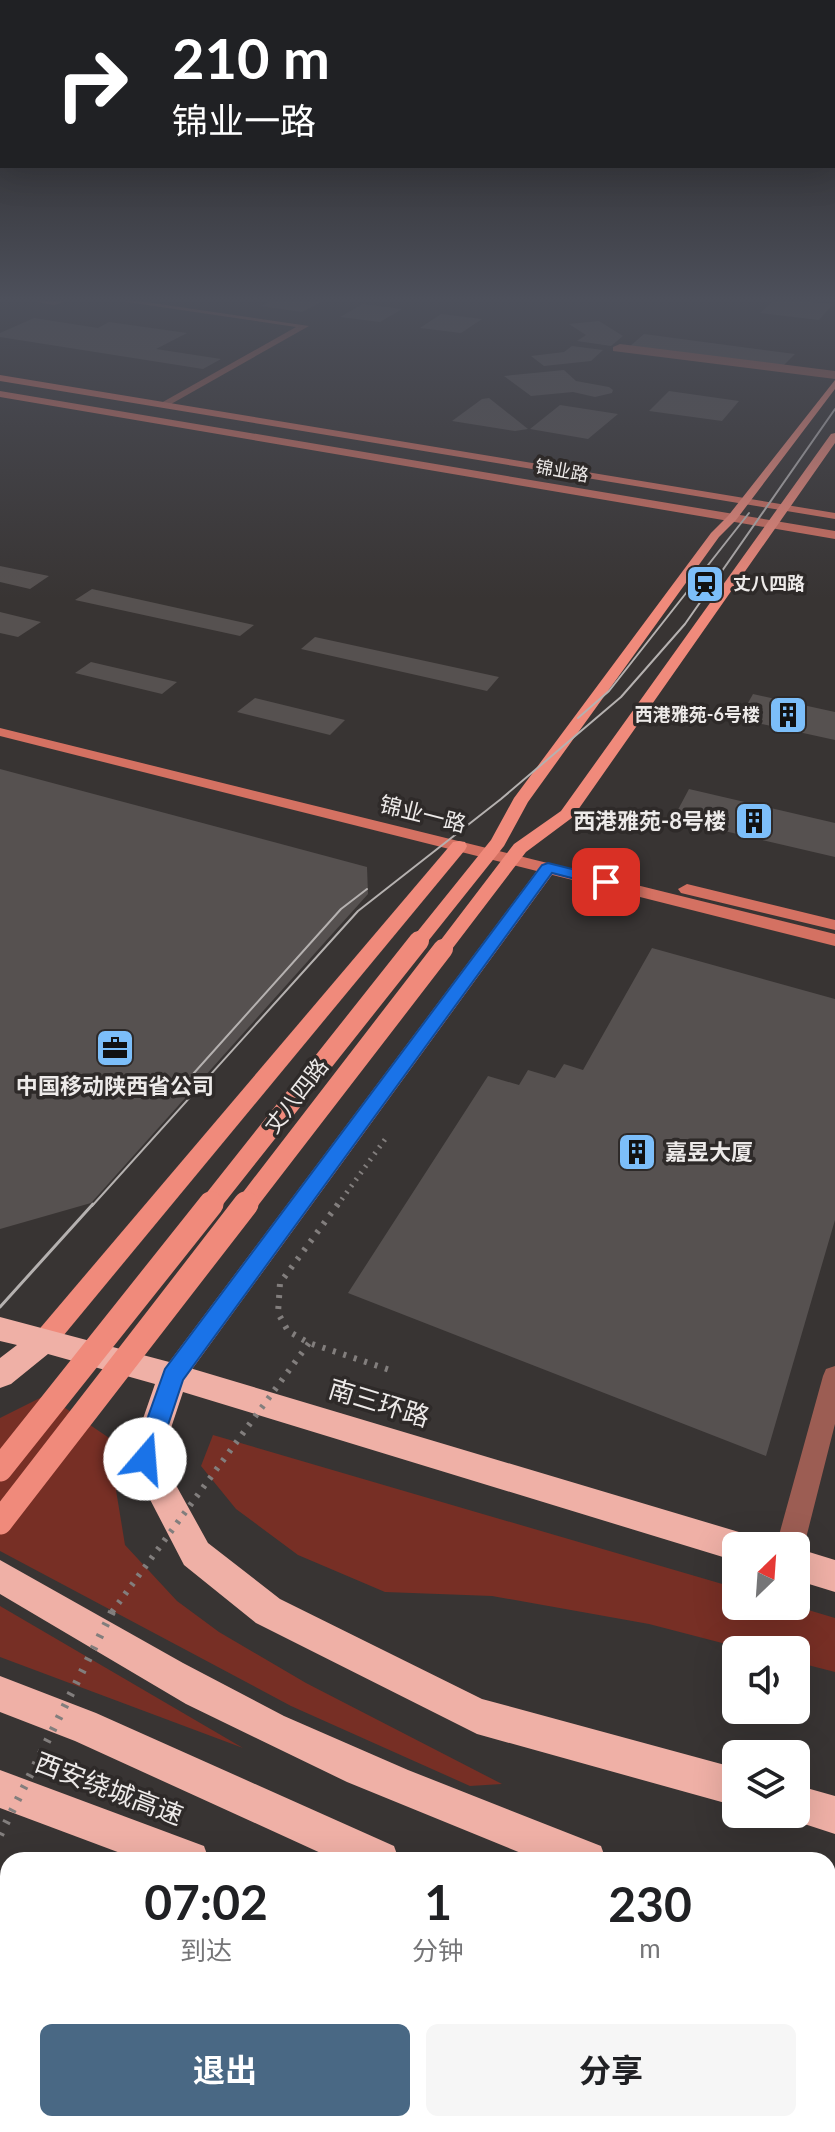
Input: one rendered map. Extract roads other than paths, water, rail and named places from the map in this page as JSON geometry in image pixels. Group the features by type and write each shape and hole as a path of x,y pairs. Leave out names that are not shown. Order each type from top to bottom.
{"highway":[{"name":"南三环路","path":"0,1329 173,1376 722,1541"},
{"path":"0,1375 45,1340"},
{"path":"173,1376 145,1459 196,1554 268,1611 477,1716 722,1783"},
{"path":"810,1568 835,1576"},
{"path":"0,1576 129,1653 229,1707 356,1768 567,1852"},
{"path":"0,1694 83,1726 362,1852"},
{"name":"西安绕城高速","path":"0,1789 169,1852"},
{"path":"810,1808 835,1815"}],"main road":[{"name":"锦业路","path":"38,400 835,535"},
{"name":"锦业路","path":"137,400 835,516"},
{"name":"丈八四路","path":"0,1469 494,848 520,801 715,535 732,518 822,400"},
{"name":"丈八四路","path":"0,1522 517,854 567,814 835,436"},
{"name":"锦业一路","path":"0,720 517,854 835,925"},
{"name":"锦业一路","path":"0,732 459,846 494,848"},
{"path":"45,1340 459,846"},
{"name":"锦业一路","path":"517,854 548,868 835,940"},
{"path":"173,1376 548,868"}],"street":[{"path":"164,405 172,400"},
{"path":"794,1532 835,1376"}],"tram line":[{"path":"92,1206 358,911 501,799 621,697 685,624 835,409"},
{"path":"578,718 609,691 749,513"},
{"path":"176,1093 341,909 367,889"},
{"path":"0,1307 93,1204"}],"place":[{"name":"丈八四路","path":"705,584"},
{"name":"西港雅苑-6号楼","path":"788,715"},
{"name":"西港雅苑-8号楼","path":"754,821"},
{"name":"中国移动陕西省公司","path":"115,1048"},
{"name":"嘉昱大厦","path":"637,1152"}]}
